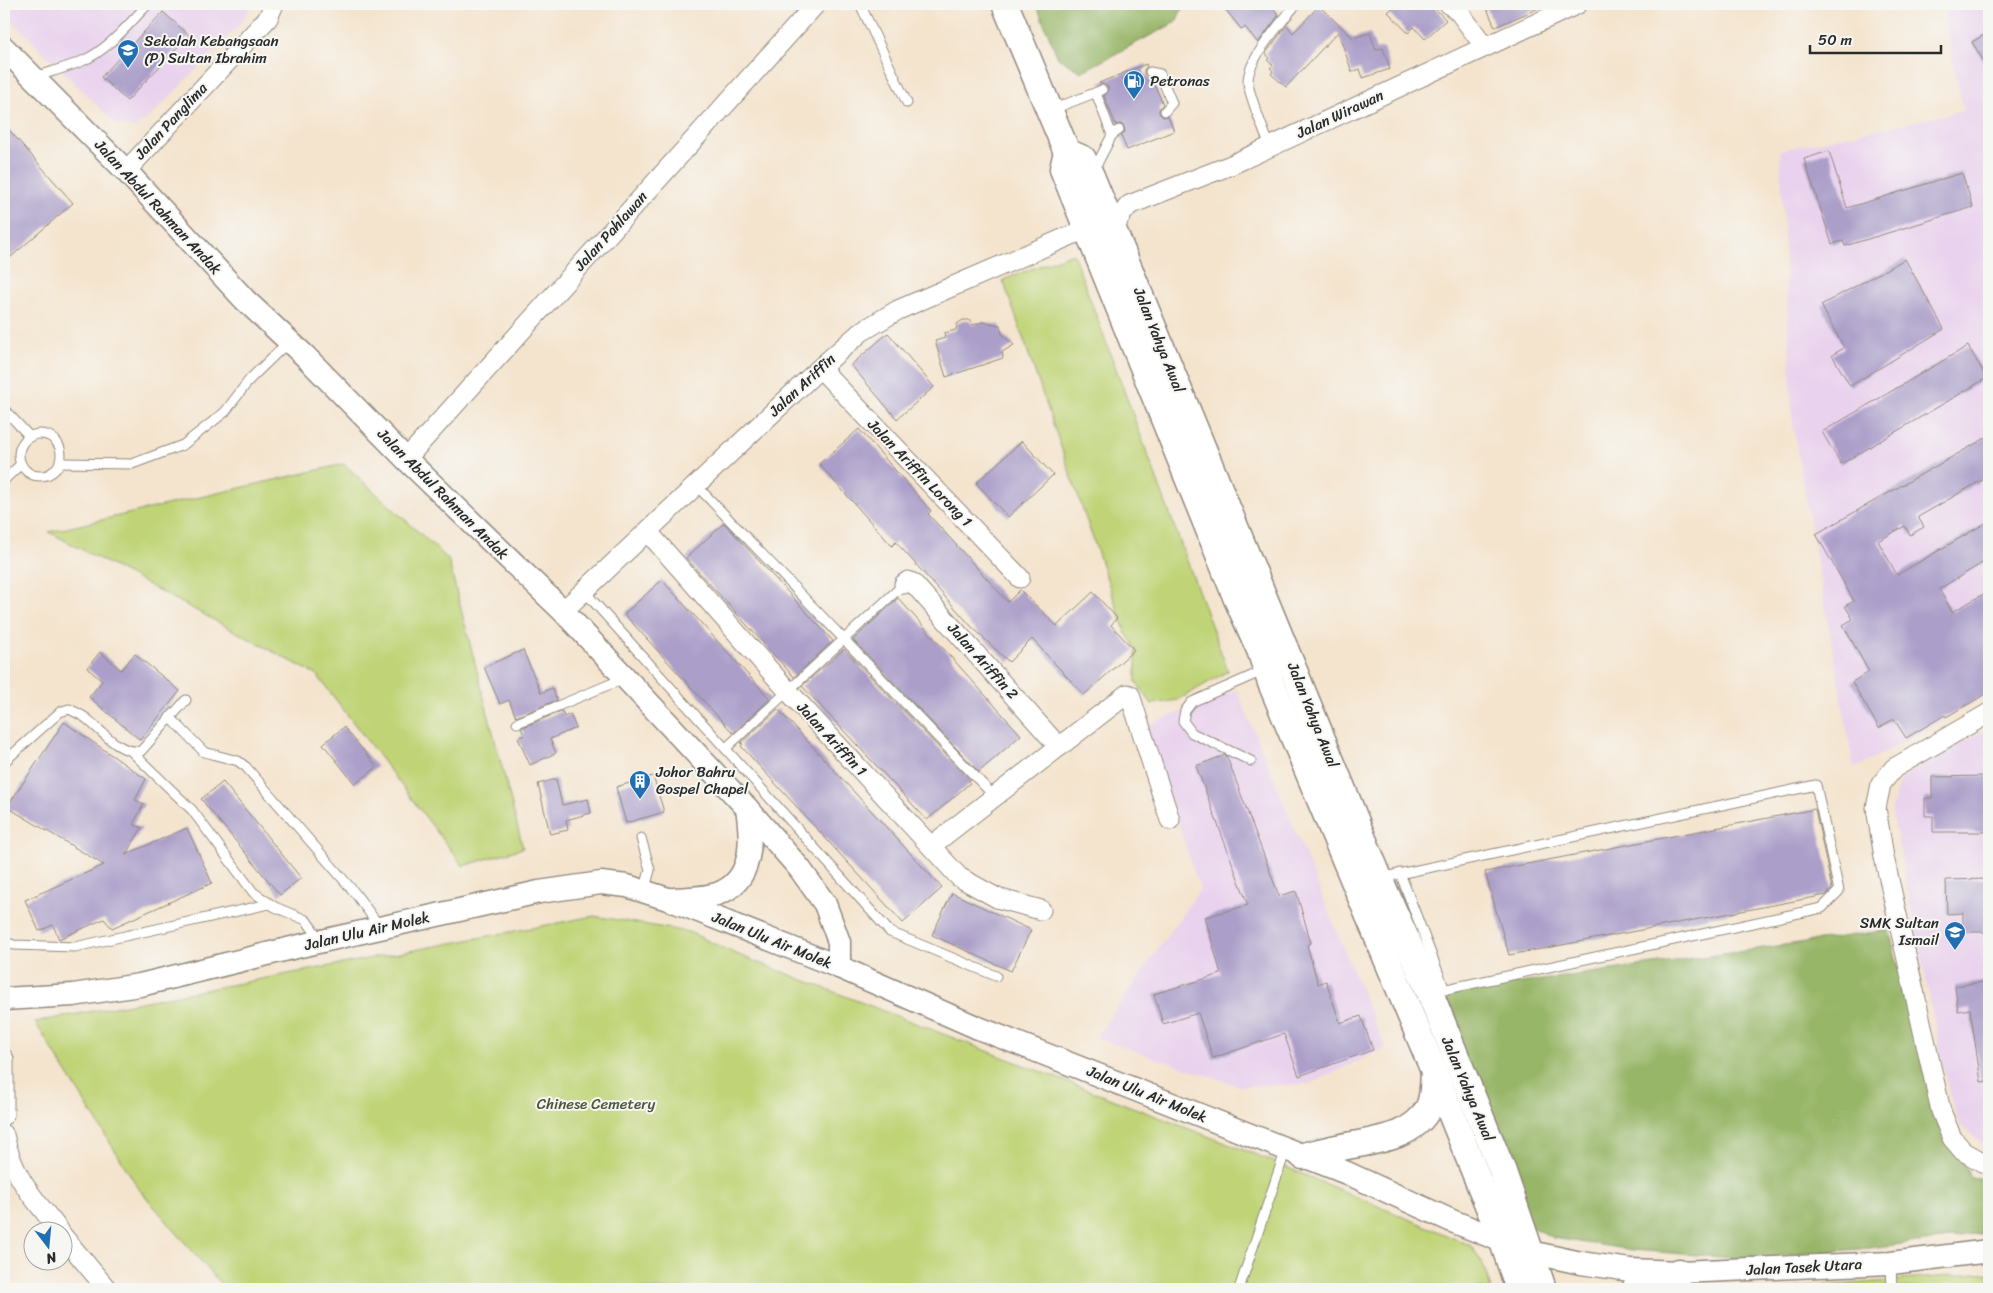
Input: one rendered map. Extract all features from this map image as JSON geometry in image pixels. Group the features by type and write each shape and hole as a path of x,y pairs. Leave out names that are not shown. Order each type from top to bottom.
{"main road":[{"name":"Jalan Yahya Awal","path":"1005,4 1051,110 1066,152 1064,170 1267,669 1434,1071 1503,1242 1519,1289"},
{"name":"Jalan Yahya Awal","path":"1066,152 1083,159 1396,874 1543,1289"},
{"path":"1295,1152 1392,1137 1406,1129 1421,1119 1428,1107 1432,1097 1434,1071"},
{"path":"1634,1289 1679,1272"}],"street":[{"name":"Jalan Panglima","path":"126,171 268,18 274,4"},
{"name":"Jalan Pahlawan","path":"406,459 816,4"},
{"path":"1449,4 1460,12 1485,47"},
{"name":"Jalan Wirawan","path":"1129,204 1231,165 1578,4"},
{"name":"Jalan Abdul Rahman Andak","path":"4,48 126,171 224,278 562,611 747,808 800,869 825,904 839,942 839,967"},
{"path":"1093,182 1114,200 1129,204 1119,218 1114,232"},
{"name":"Jalan Ariffin","path":"562,611 820,368 861,332 898,310 1088,228"},
{"name":"Jalan Ariffin Lorong 1","path":"820,368 1020,578"},
{"name":"Jalan Ariffin 1","path":"648,532 788,691 959,877 997,898 1041,910"},
{"name":"Jalan Ariffin 2","path":"904,584 908,581 913,582 1059,747"},
{"path":"931,846 1125,695 1130,695 1170,820"},
{"path":"1989,713 1894,768 1881,784 1876,808 1884,857 1941,1112 1952,1138 1963,1151 1989,1166"},
{"path":"671,900 715,894 732,887 746,868 750,851 751,831 747,808"},
{"name":"Jalan Ulu Air Molek","path":"4,999 73,995 140,985 322,941 539,892 601,883 627,886 671,900 839,967 976,1027 1295,1152 1530,1252"},
{"path":"4,1060 4,1115"},
{"path":"4,1136 8,1153 21,1183 51,1220"},
{"path":"72,1247 108,1289"},
{"name":"Jalan Tasek Utara","path":"1530,1252 1581,1263 1630,1270 1679,1272 1891,1263 1989,1251"}],"lane":[{"path":"33,78 81,62 124,29 148,4"},
{"path":"860,4 906,103"},
{"path":"1270,147 1248,83 1250,68 1294,7"},
{"path":"1150,72 1160,74 1172,103 1165,111"},
{"path":"1051,110 1099,91 1115,133 1093,182"},
{"path":"60,463 132,464 183,445 225,412 250,379 289,341"},
{"path":"4,410 30,437"},
{"path":"38,434 47,435 54,439 59,446 61,454 60,463 54,471 46,475 36,476 27,472 21,464 19,455 22,444 30,437 38,434"},
{"path":"4,480 21,464"},
{"path":"696,485 995,797"},
{"path":"726,748 904,584"},
{"path":"584,591 890,932 996,976"},
{"path":"1251,761 1192,733 1183,721 1185,711 1192,702 1267,669"},
{"path":"517,723 625,678"},
{"path":"132,752 140,751 186,700"},
{"path":"4,762 60,712 69,709 85,717 117,745 132,752 192,810 252,892 269,904 306,920 322,941"},
{"path":"170,717 204,752 238,761 246,767 355,893 380,928"},
{"path":"1396,874 1816,784 1839,891 1822,908 1438,991"},
{"path":"641,838 650,870 644,892"},
{"path":"4,942 14,945 74,947 269,904"},
{"path":"1239,1289 1295,1152"},
{"path":"1891,1263 1892,1289"}],"shaded area":[{"name":"Sekolah Kebangsaan (P) Sultan Ibrahim","path":"4,4 252,4 241,23 152,115 134,128 116,124 4,13"},
{"path":"1942,4 1989,4 1989,694 1854,769 1793,426 1780,150 1963,111"},
{"path":"1237,690 1385,1048 1310,1084 1239,1086 1096,1038 1200,889 1145,726"},
{"name":"SMK Sultan Ismail","path":"1989,728 1989,1149 1959,1124 1949,1094 1891,808 1901,780 1927,761"}],"green space":[{"path":"1036,4 1184,4 1176,22 1081,72 1058,58"},
{"path":"1073,253 1228,671 1178,700 1152,704 1136,682 1136,649 1125,631 1003,280"},
{"path":"344,464 448,559 523,848 463,866 317,675 49,532"},
{"name":"Chinese Cemetery","path":"594,916 689,932 736,954 1267,1159 1470,1245 1483,1264 1491,1289 225,1289 139,1189 35,1022"},
{"path":"1889,930 1936,1115 1970,1176 1989,1182 1989,1233 1870,1248 1746,1259 1633,1250 1553,1238 1529,1225 1438,995"},
{"path":"1989,1273 1989,1289 1786,1289"}],"building":[{"path":"1221,4 1270,4 1279,15 1258,43 1245,27 1242,30"},
{"path":"1397,4 1431,4 1446,20 1425,39 1414,27 1408,33 1388,12"},
{"path":"1485,4 1548,4 1495,27"},
{"path":"1319,6 1353,38 1370,33 1376,50 1383,48 1390,69 1363,78 1360,69 1352,72 1338,32 1286,87 1271,74 1273,71 1270,68 1273,65 1267,60 1269,58 1266,53 1287,25 1293,33"},
{"path":"163,12 189,35 127,101 101,77"},
{"path":"1989,32 1989,70 1972,42"},
{"name":"Petronas","path":"1146,64 1144,74 1152,79 1163,104 1159,109 1159,113 1163,117 1168,116 1174,131 1127,150 1121,136 1125,132 1124,127 1121,124 1116,125 1104,96 1108,91 1108,87 1099,83"},
{"path":"4,124 73,203 4,263"},
{"path":"1829,151 1847,208 1962,173 1973,207 1845,246 1843,241 1832,244 1804,159"},
{"path":"1905,259 1944,329 1850,386 1832,355 1844,348 1821,305"},
{"path":"963,320 969,320 973,325 983,322 1000,325 1002,334 1014,345 1002,352 1003,358 946,377 935,341 945,338 944,333 956,330 957,324"},
{"path":"888,333 934,387 897,419 851,365"},
{"path":"1968,346 1987,378 1841,464 1822,432"},
{"path":"859,429 931,511 928,514 1008,602 1020,590 1057,626 1093,592 1117,618 1111,625 1134,650 1084,695 1032,639 1009,662 971,626 896,542 892,546 819,464"},
{"path":"1989,436 1989,476 1918,517 1924,527 1910,535 1905,526 1878,541 1897,575 1989,521 1989,559 1939,589 1952,612 1989,591 1989,692 1906,738 1894,719 1879,728 1852,682 1869,672 1843,625 1853,619 1845,606 1854,601 1816,534"},
{"path":"1022,441 1053,475 1008,517 976,483"},
{"path":"724,523 833,641 794,677 686,558"},
{"path":"662,580 770,699 733,733 624,614"},
{"path":"898,598 1021,735 979,772 853,640"},
{"path":"844,649 970,780 968,781 970,783 927,820 802,686"},
{"path":"523,650 541,693 552,688 557,700 516,717 509,700 500,704 484,667"},
{"path":"100,652 121,670 135,654 180,691 140,740 89,697 102,681 87,668"},
{"path":"778,709 942,888 903,923 741,746 743,744 741,743"},
{"path":"562,711 564,717 570,714 576,728 550,739 556,753 530,765 518,738 524,735 521,728"},
{"path":"64,722 146,779 135,800 144,804 133,824 142,828 125,855 187,828 212,883 112,928 104,919 59,939 53,925 39,931 25,900 104,865 7,807"},
{"path":"344,727 377,767 355,784 323,744"},
{"path":"1225,755 1279,896 1296,891 1311,943 1307,945 1318,984 1326,981 1340,1023 1361,1016 1373,1050 1299,1076 1284,1034 1213,1058 1198,1013 1163,1024 1154,994 1221,974 1205,917 1248,905 1196,766"},
{"name":"Johor Bahru Gospel Chapel","path":"653,776 664,812 626,823 616,787"},
{"path":"1988,776 1989,832 1933,832 1933,816 1925,816 1925,798 1932,798 1932,777"},
{"path":"556,779 562,805 588,799 591,813 566,820 568,830 550,834 538,784"},
{"path":"223,782 301,878 280,895 201,799"},
{"path":"1815,809 1832,889 1826,895 1509,955 1485,872"},
{"path":"1989,879 1989,932 1963,932 1963,913 1947,914 1946,880"},
{"path":"952,893 1031,930 1011,971 932,935"},
{"path":"1989,981 1989,1081 1981,1082 1970,1009 1958,1011 1955,986"}],"place":[{"name":"Sekolah Kebangsaan (P) Sultan Ibrahim","path":"128,69"},
{"name":"Petronas","path":"1134,100"},
{"name":"Johor Bahru Gospel Chapel","path":"640,800"},
{"name":"SMK Sultan Ismail","path":"1955,951"}]}
